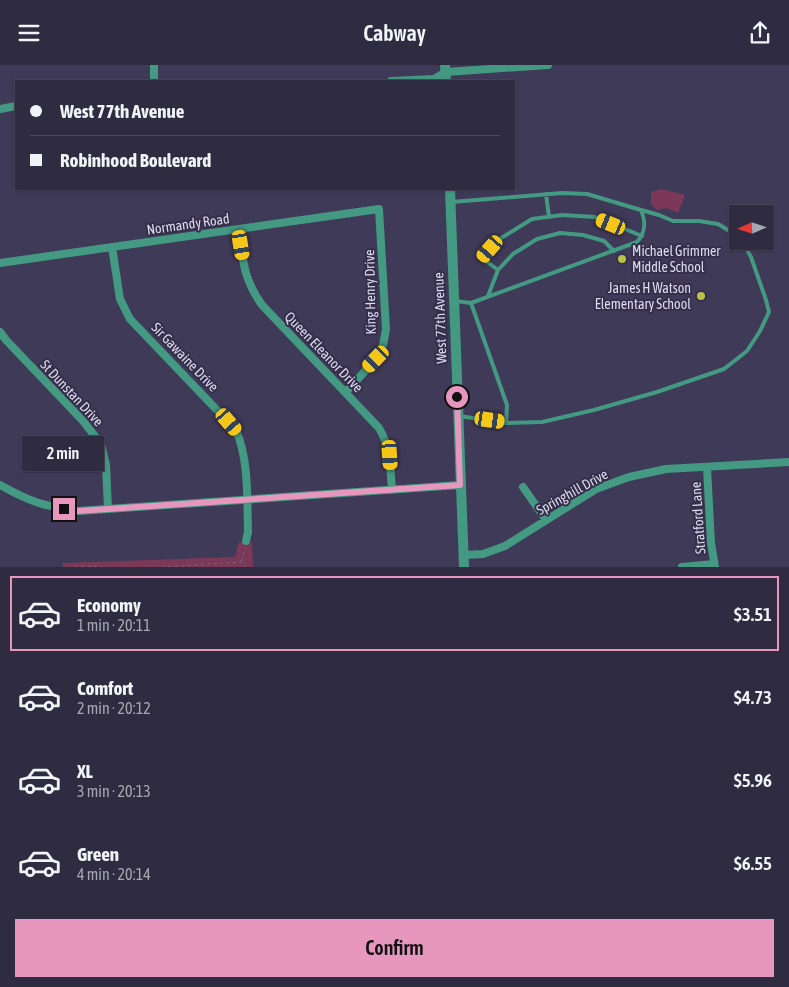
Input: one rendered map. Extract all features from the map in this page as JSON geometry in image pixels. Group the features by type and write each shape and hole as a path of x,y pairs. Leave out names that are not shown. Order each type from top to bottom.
{"street":[{"path":"154,65 154,80"},
{"path":"413,80 434,79 446,73 507,66 548,65"},
{"path":"0,109 15,106"},
{"name":"West 77th Avenue","path":"450,190 464,567"},
{"name":"Normandy Road","path":"0,263 379,209"},
{"name":"King Henry Drive","path":"346,392 376,359 383,345 386,329 379,209"},
{"name":"Queen Eleanor Drive","path":"239,230 246,276 253,292 262,305 380,428 386,439 390,455 392,490"},
{"name":"Sir Gawaine Drive","path":"112,247 120,299 130,319 236,430 241,441 244,460 248,531 246,541"},
{"name":"St Dunstan Drive","path":"0,332 83,421 101,444 106,465 108,509"},
{"name":"Springhill Drive","path":"464,555 495,551 596,489 629,477 666,469 789,462"},
{"name":"Stratford Lane","path":"707,467 711,543 715,565"},
{"path":"0,485 29,501 50,507 78,511 460,485"},
{"path":"523,487 546,521"},
{"path":"682,567 715,565"}],"lane":[{"path":"450,202 562,193 588,194 673,221 700,221 718,224 729,230"},
{"path":"546,194 549,217"},
{"path":"453,301 471,303 637,242 642,236 646,221 641,210"},
{"path":"498,270 482,258 498,239 532,219 562,215 595,217 642,236"},
{"path":"488,296 498,270 513,254 536,239 560,233 583,235 604,241 614,251"},
{"path":"458,416 506,423 542,422 594,410 657,392 724,369 747,351 760,331 768,312 766,300 747,250"},
{"path":"471,303 507,405 506,423"}],"path":[{"path":"245,567 242,562 246,541"},
{"path":"162,567 242,562"},
{"path":"75,567 103,567"}],"shaded area":[{"path":"662,189 685,195 678,213 666,208 657,210 651,204 651,192"},
{"path":"239,542 252,543 253,567 63,567 62,563 235,557"}],"place":[{"name":"Michael Grimmer Middle School","path":"622,259"},
{"name":"James H Watson Elementary School","path":"701,296"}],"route":[{"path":"64,509 78,511 460,485 457,397"}]}
